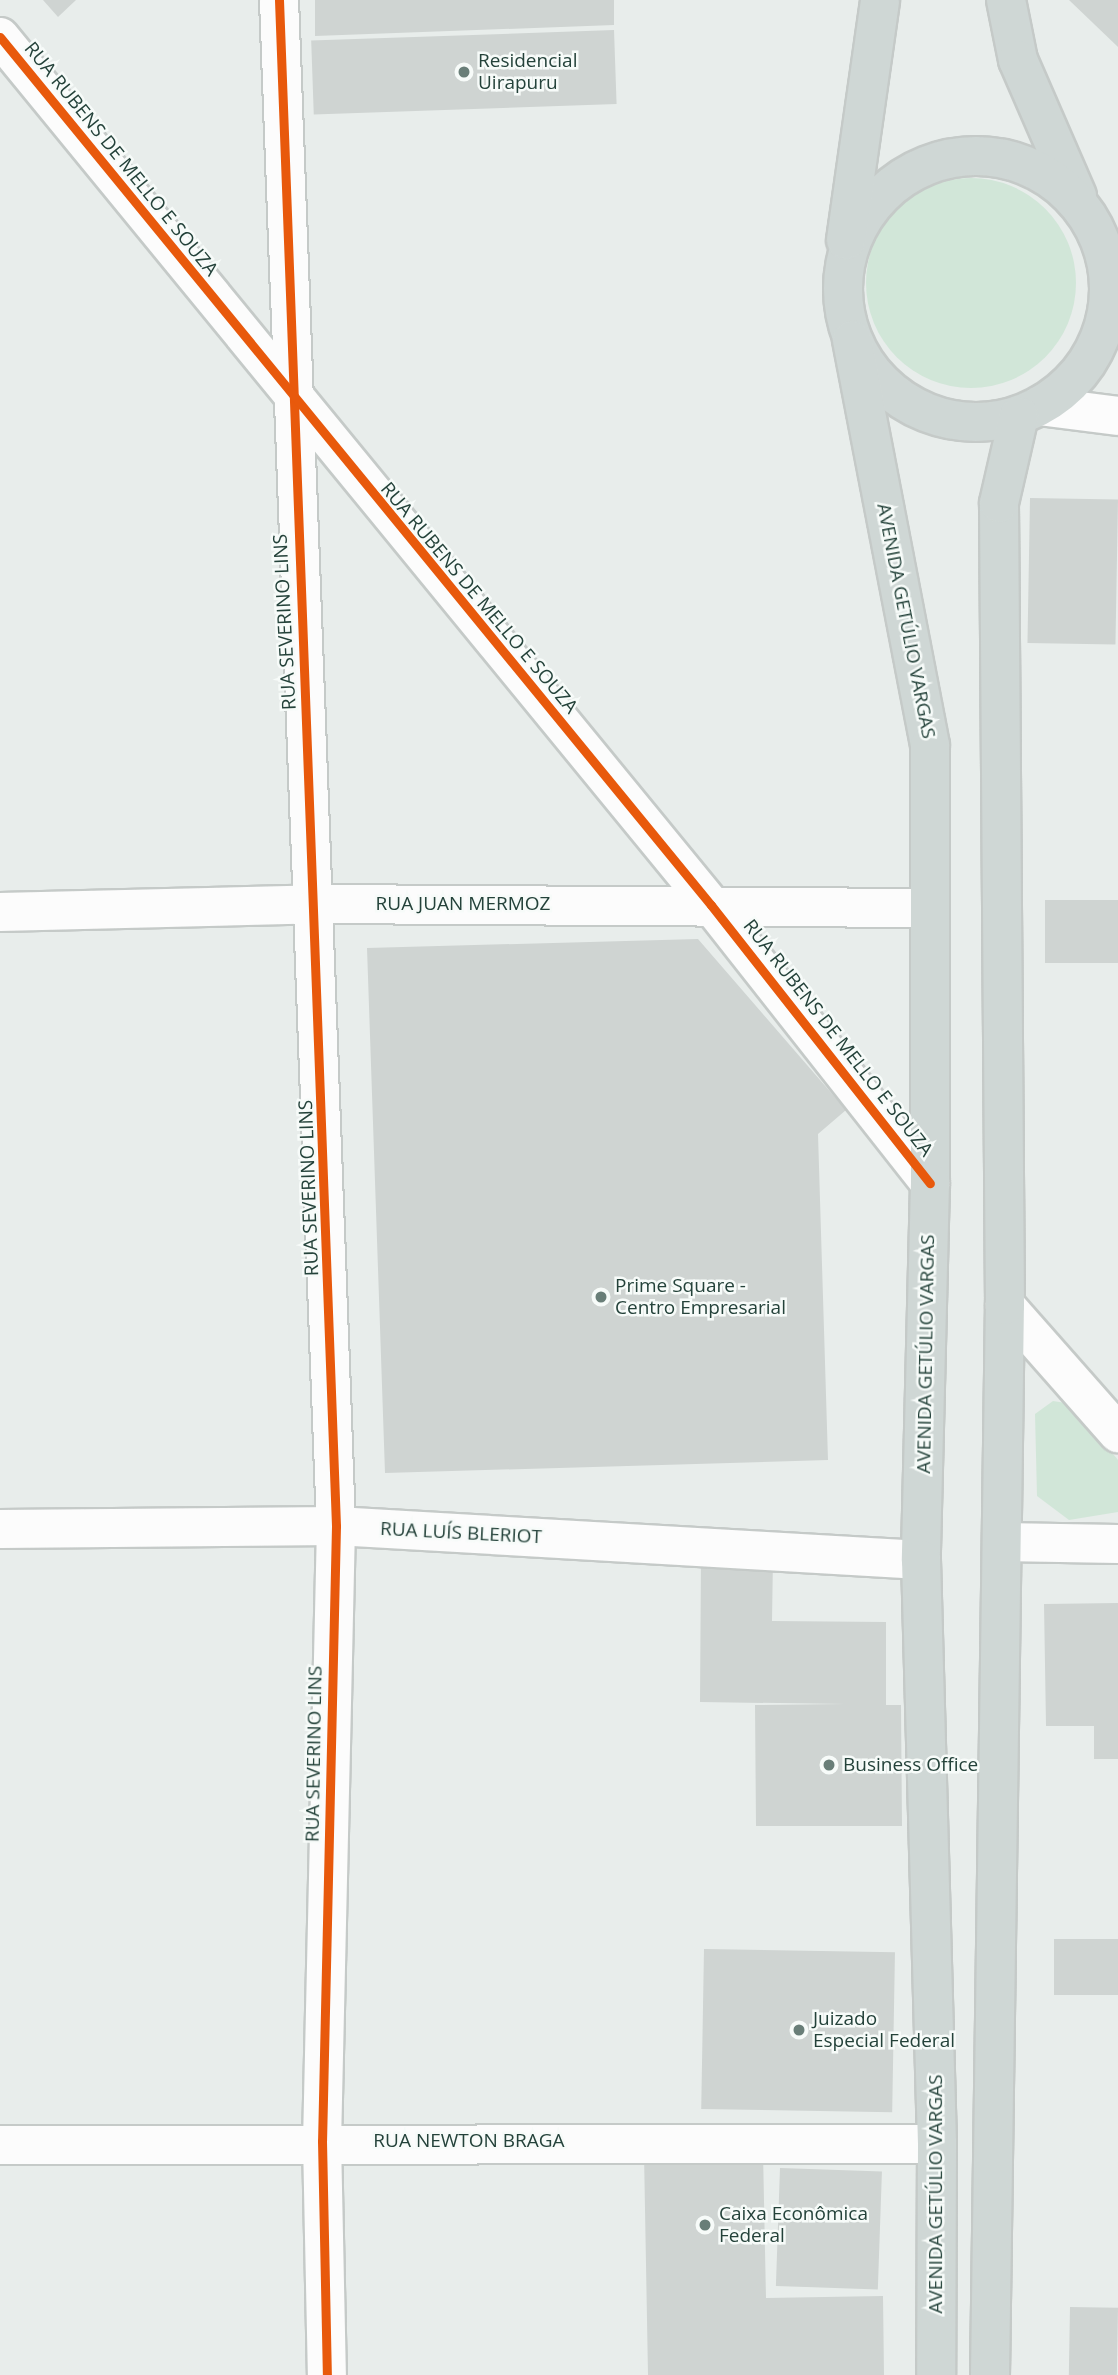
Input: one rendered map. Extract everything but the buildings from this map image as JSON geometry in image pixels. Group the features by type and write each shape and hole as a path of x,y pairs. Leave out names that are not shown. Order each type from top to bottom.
{"main road":[{"name":"AVENIDA GETÚLIO VARGAS","path":"880,0 843,264 842,303 852,340 930,745 926,908 930,1182 920,1560 937,2144 936,2375"},
{"name":"AVENIDA GETÚLIO VARGAS","path":"852,340 892,393 920,411 986,423 1029,411 1074,380 1098,345 1109,304 1113,268 1081,205 1018,60 1006,0"},
{"name":"AVENIDA GETÚLIO VARGAS","path":"843,264 881,192 918,167 961,155 1016,162 1047,175 1081,205"},
{"path":"990,2375 1006,1305 999,503 1029,411"}],"street":[{"name":"RUA SEVERINO LINS","path":"279,0 291,399 318,904 336,1526 322,2141 327,2375"},
{"name":"RUA RUBENS DE MELLO E SOUZA","path":"0,37 291,399 711,905 930,1182"},
{"path":"1029,411 1118,416"},
{"name":"RUA JUAN MERMOZ","path":"0,912 318,904 926,908"},
{"path":"1006,1305 1118,1433"},
{"name":"RUA LUÍS BLERIOT","path":"0,1530 336,1526 920,1560"},
{"path":"1002,1542 1118,1544"},
{"name":"RUA NEWTON BRAGA","path":"0,2145 322,2141 937,2144"}],"green space":[{"path":"971,178 1011,186 1045,209 1068,243 1076,283 1068,323 1045,357 1011,380 971,388 931,380 897,357 874,323 866,283 874,243 897,209 931,186"},
{"path":"1053,1401 1072,1404 1118,1460 1118,1512 1069,1520 1037,1496 1035,1414"}],"cycle path":[{"path":"279,0 336,1526 322,2141 327,2375"},
{"path":"0,37 711,905 930,1183"}],"place":[{"name":"Residencial Uirapuru","path":"464,72"},
{"name":"Prime Square - Centro Empresarial","path":"601,1297"},
{"name":"Business Office","path":"829,1765"},
{"name":"Juizado Especial Federal","path":"799,2030"},
{"name":"Caixa Econômica Federal","path":"705,2225"}]}
